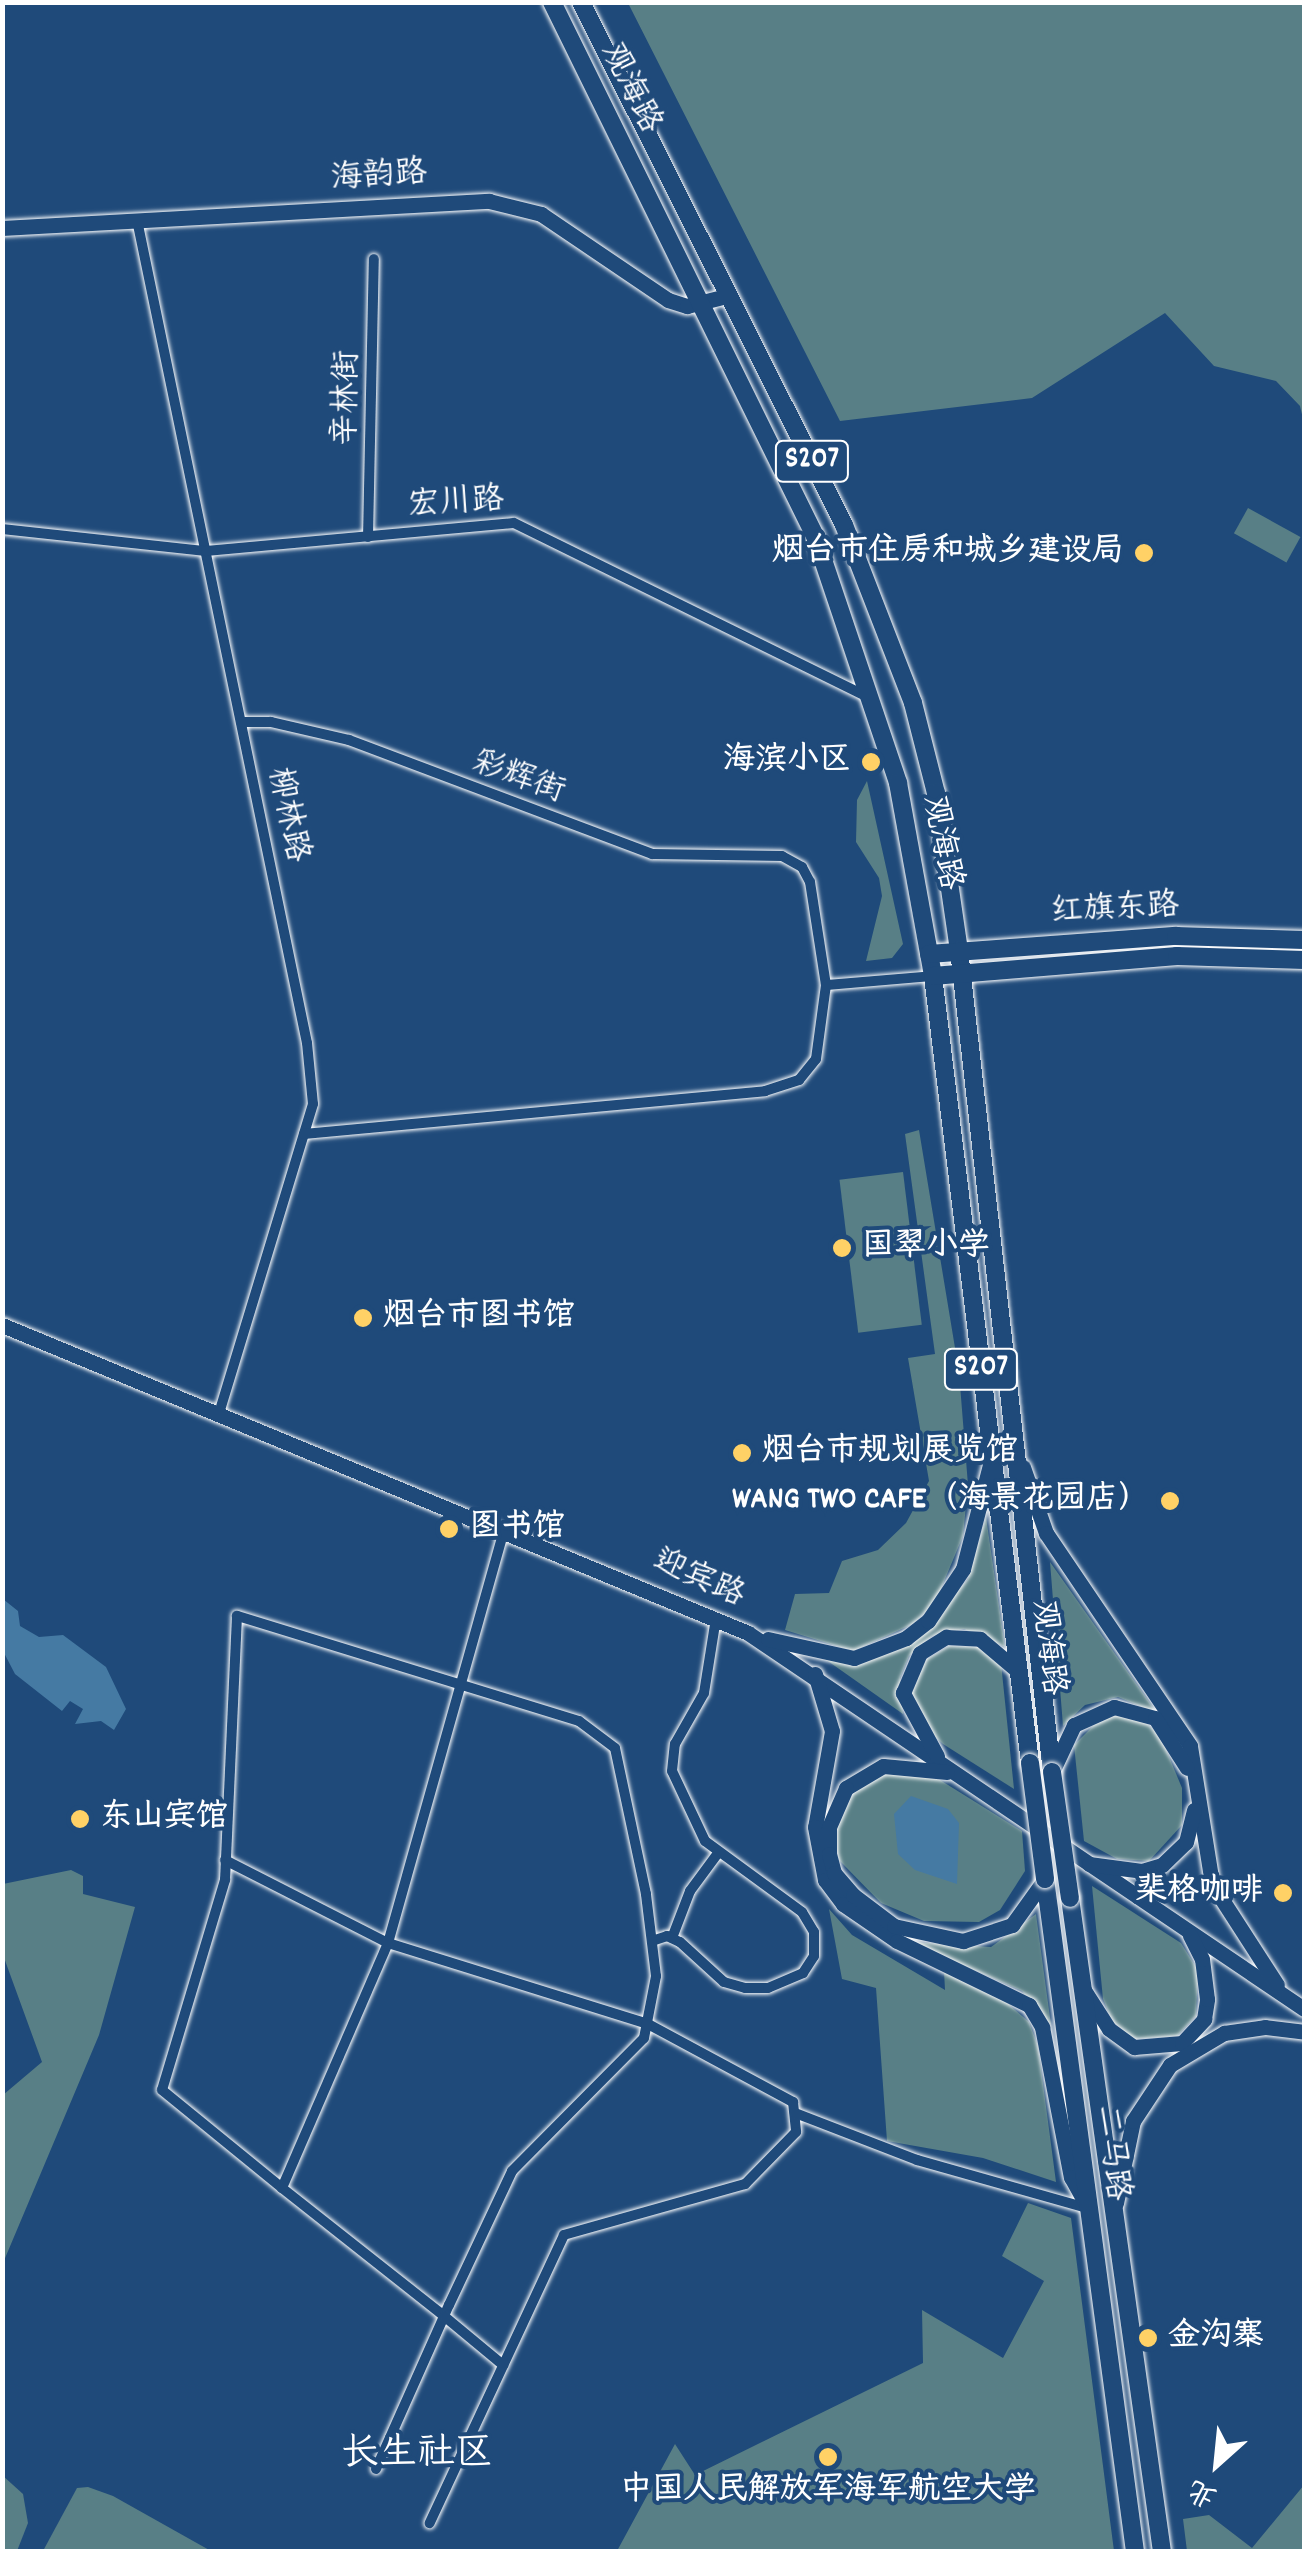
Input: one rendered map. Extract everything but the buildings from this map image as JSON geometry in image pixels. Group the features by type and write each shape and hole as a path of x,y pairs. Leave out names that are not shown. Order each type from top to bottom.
{"main road":[{"name":"观海路","path":"552,2 815,536 874,700 909,831 933,976 1030,1762"},
{"name":"观海路","path":"582,2 844,525 912,703 936,794 959,950"},
{"name":"海韵路","path":"2,228 489,201 541,214 668,300 703,304"},
{"path":"703,304 730,295"},
{"name":"红旗东路","path":"929,954 1176,936 1304,940"},
{"name":"S207","path":"959,950 1052,1772"},
{"name":"红旗东路","path":"933,976 1177,956 1304,960"},
{"name":"迎宾路","path":"2,1325 504,1528 748,1633 815,1674 1085,1863 1304,2009"},
{"path":"1016,1446 1046,1533 1190,1746 1212,1884 1282,1993"},
{"path":"748,1633 836,1658 874,1654 906,1638 948,1598 963,1568 992,1458"},
{"path":"942,1764 903,1692 920,1653 946,1637 980,1639 1019,1672"},
{"path":"815,1674 832,1731 816,1827 825,1880 844,1904 897,1941 1029,2005 1042,2028 1071,2177 1087,2208"},
{"path":"1052,1772 1074,1725 1114,1707 1156,1718 1190,1774 1194,1823 1176,1855 1142,1872 1085,1863"},
{"name":"二马路","path":"1030,1762 1134,2552"},
{"path":"965,1778 930,1766 883,1766 846,1788 829,1827 834,1873 852,1896 894,1926 942,1940 999,1933 1028,1908 1045,1880"},
{"name":"二马路","path":"1052,1772 1162,2552"},
{"path":"1081,1985 1109,2029 1134,2048 1150,2051 1182,2043 1204,2019 1208,1998 1202,1959 1188,1932"},
{"path":"1113,2222 1128,2135 1170,2064 1224,2034 1264,2027 1304,2032"},
{"path":"1130,2522 1158,2518"}],"street":[{"name":"柳林路","path":"137,220 307,1043 313,1104 218,1413"},
{"name":"辛林街","path":"368,537 374,259"},
{"name":"宏川路","path":"2,529 206,550 514,524 874,700"},
{"name":"彩辉街","path":"242,722 270,722 349,740 652,854 782,856 802,867 810,882 826,984"},
{"path":"304,1134 765,1091 799,1080 816,1058 826,984 933,976"},
{"path":"282,2188 388,1943 504,1528"},
{"path":"376,2469 444,2316 512,2171 644,2038 656,1976 652,1941 616,1748 580,1721 238,1616 225,1880 162,2090 444,2316 503,2365"},
{"path":"652,1941 672,1938 724,1982 744,1988 768,1988 803,1973 814,1956 814,1932 802,1912 718,1854 683,1802 672,1771 675,1744 704,1693 716,1618"},
{"path":"672,1938 690,1891 718,1854"},
{"path":"225,1860 388,1943 648,2024 792,2102 796,2113 796,2132 745,2184 564,2234 430,2522"},
{"path":"796,2113 917,2160 1087,2208"}],"green space":[{"path":"628,3 1304,3 1304,423 1300,406 1276,381 1214,366 1165,313 1032,398 840,421"},
{"path":"1248,508 1300,537 1286,562 1234,533"},
{"path":"867,781 903,944 892,958 866,961 882,896 879,878 856,842 857,800"},
{"path":"919,1130 959,1372 968,1485 963,1536 935,1603 913,1624 853,1651 785,1630 795,1594 829,1593 842,1561 878,1550 906,1523 929,1481 908,1358 935,1354 905,1134"},
{"path":"903,1172 922,1325 858,1333 839,1180"},
{"path":"986,1517 1005,1647 964,1629 932,1636 909,1656 900,1678 903,1714 825,1659 871,1659 919,1637 968,1579"},
{"path":"1050,1562 1157,1713 1118,1697 1085,1705 1063,1726"},
{"path":"949,1646 979,1647 1001,1663 1014,1789 943,1744 926,1729 910,1698 924,1661"},
{"path":"1120,1714 1142,1720 1160,1735 1182,1788 1182,1825 1149,1861 1117,1859 1084,1841 1074,1745 1102,1717"},
{"path":"893,1772 940,1780 1022,1831 1025,1871 1000,1910 979,1922 924,1921 881,1903 839,1860 834,1837 847,1797 859,1784"},
{"path":"71,1870 83,1876 83,1894 135,1907 99,2035 3,2263 3,2095 42,2062 3,1955 3,1884"},
{"path":"1092,1886 1181,1943 1198,1970 1196,2016 1177,2036 1134,2039 1112,2021 1103,1999"},
{"path":"829,1909 852,1935 945,1990 944,1971 1007,2003 1029,2022 1038,2046 1056,2182 983,2158 887,2141 876,1988 842,1979"},
{"path":"1036,1914 1051,2025 1022,1991 911,1942 991,1947"},
{"path":"1028,2203 1071,2218 1114,2551 617,2551 675,2444 695,2475 923,2363 922,2310 1003,2358 1044,2281 1002,2256"},
{"path":"2,2475 23,2494 28,2523 17,2551 3,2551"},
{"path":"1304,2485 1304,2551 1187,2551 1183,2519 1209,2515 1252,2548"},
{"path":"88,2487 113,2496 211,2551 43,2551 77,2488"}],"water":[{"path":"3,1599 18,1611 20,1626 39,1637 63,1635 106,1667 126,1709 114,1730 101,1721 75,1724 83,1709 70,1701 62,1711 15,1674 3,1651"},
{"path":"911,1796 948,1809 959,1823 957,1884 915,1870 898,1854 894,1814"}],"place":[{"name":"烟台市住房和城乡建设局","path":"1144,553"},
{"name":"海滨小区","path":"871,762"},
{"name":"国翠小学","path":"842,1248"},
{"name":"烟台市图书馆","path":"363,1318"},
{"name":"烟台市规划展览馆","path":"742,1453"},
{"name":"WANG TWO CAFE（海景花园店）","path":"1170,1501"},
{"name":"图书馆","path":"449,1529"},
{"name":"东山宾馆","path":"80,1819"},
{"name":"棐格咖啡","path":"1283,1893"},
{"name":"金沟寨","path":"1148,2338"},
{"name":"中国人民解放军海军航空大学","path":"828,2457"}],"district":[{"name":"长生社区","path":"417,2456"}]}
